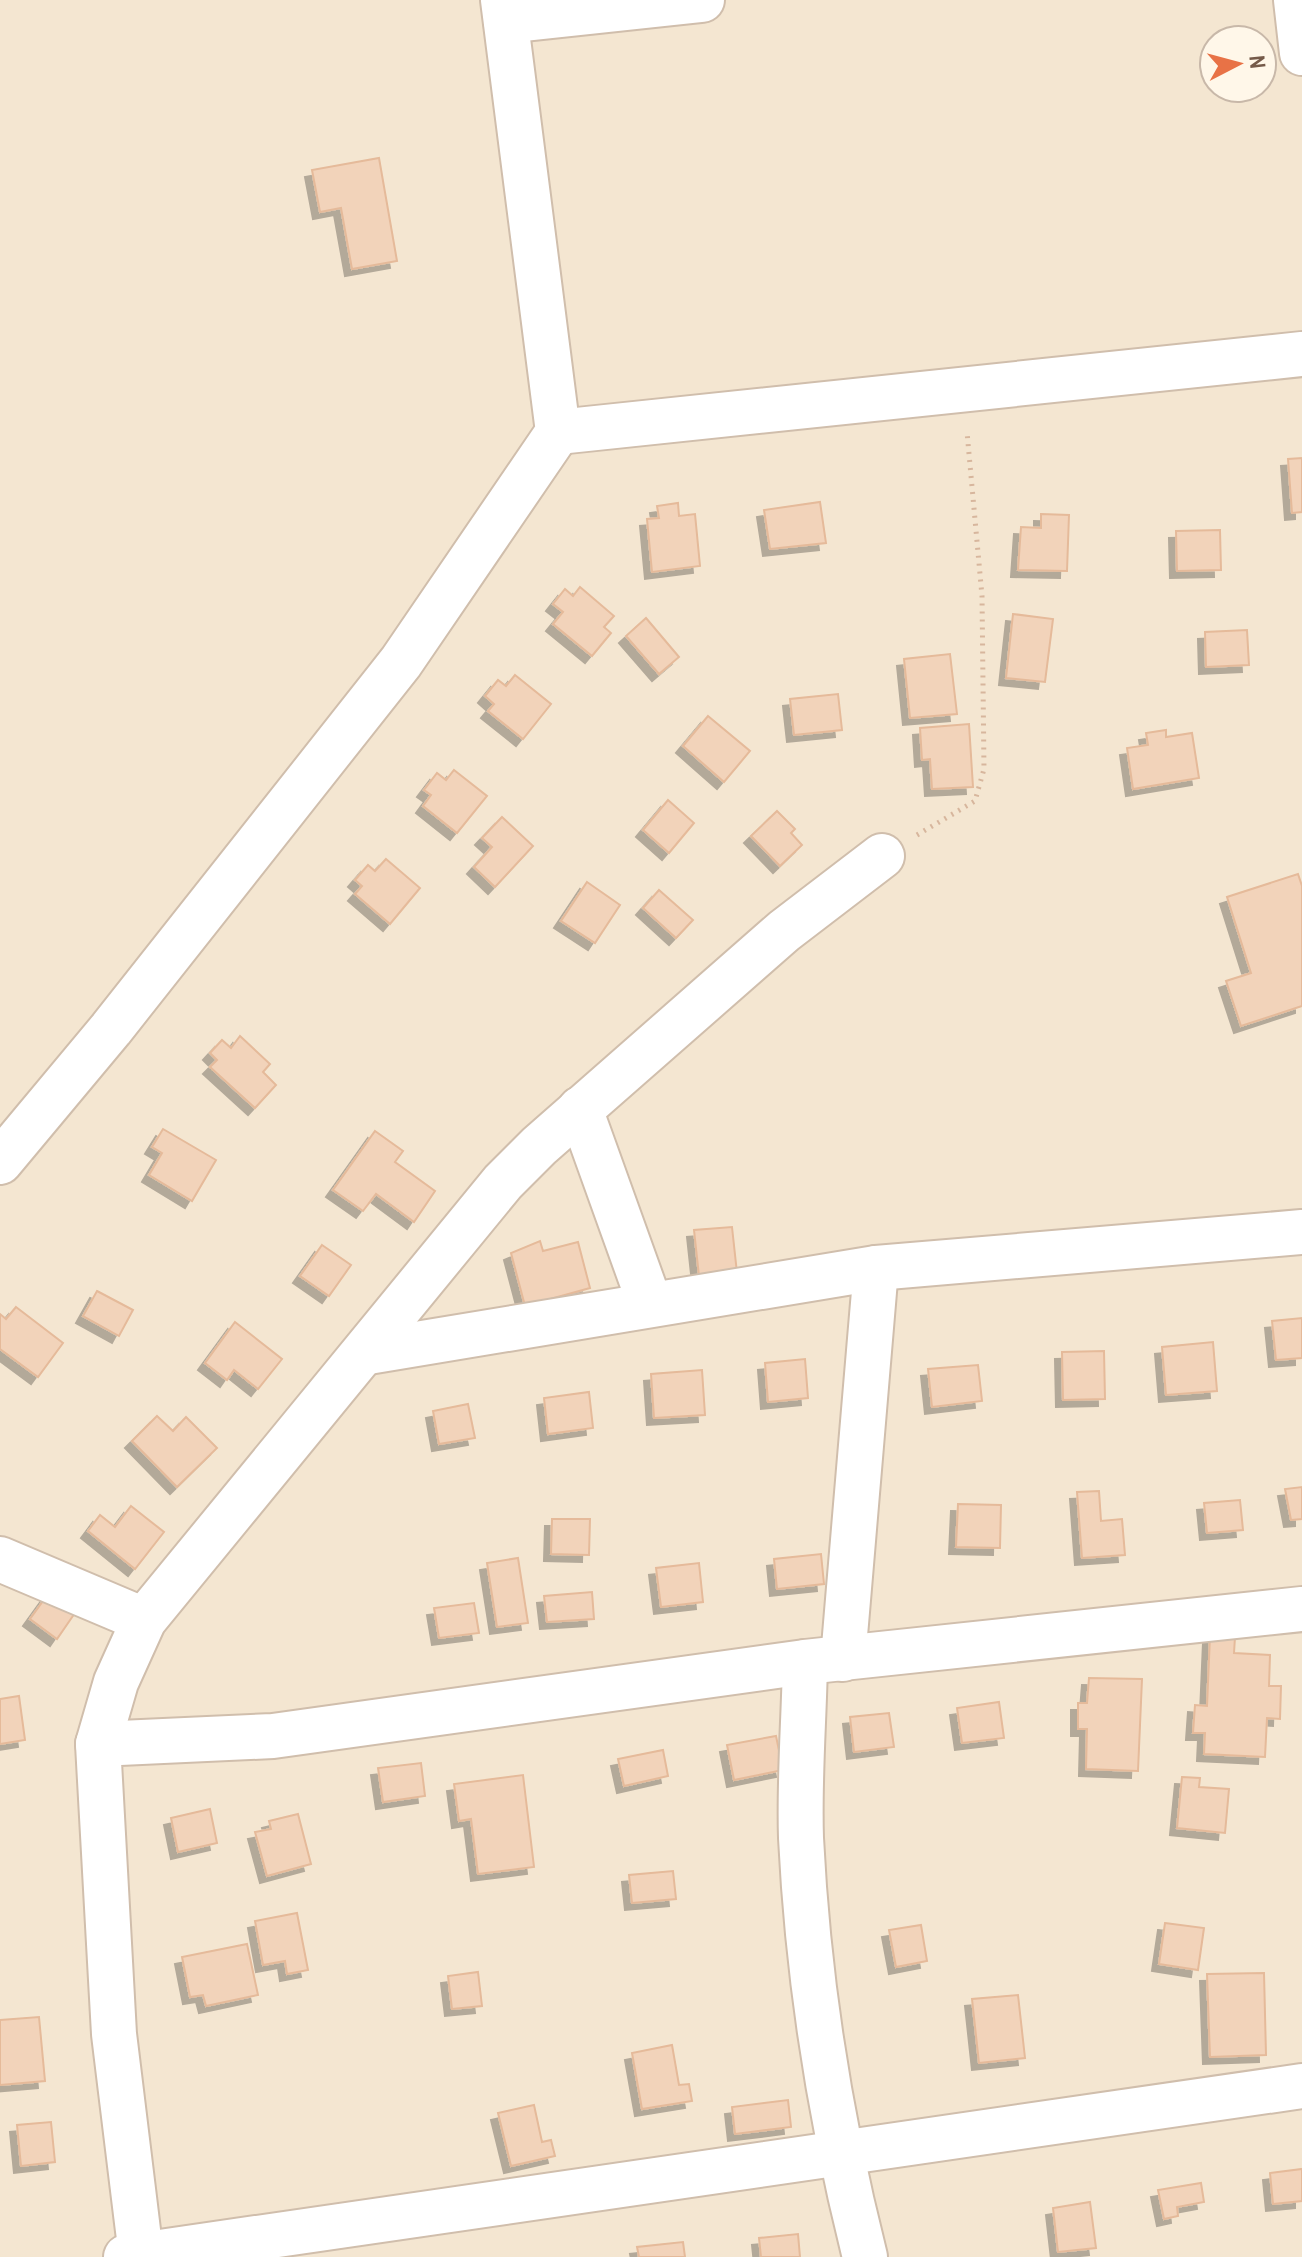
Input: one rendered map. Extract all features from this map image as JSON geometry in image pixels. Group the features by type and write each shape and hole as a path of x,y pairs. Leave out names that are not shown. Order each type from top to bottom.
{"street":[{"path":"0,1162 111,1029 401,662 558,432 504,10 702,0"},
{"path":"1296,0 1302,53"},
{"path":"558,432 1302,354"},
{"path":"882,856 784,931 580,1109 503,1182 368,1352 144,1620 116,1682 98,1744 114,2034 133,2256 1302,2086"},
{"path":"580,1109 650,1304"},
{"path":"368,1352 876,1268 1302,1232"},
{"path":"865,2257 839,2155 813,1996 801,1835 876,1268"},
{"path":"0,1559 144,1620"},
{"path":"98,1744 273,1736 824,1661 1302,1609"}],"path":[{"path":"882,856 975,801 984,769 982,596 964,389"}],"shaded area":[{"path":"0,0 1302,0 1302,2257 0,2257"}],"building":[{"path":"379,158 397,261 352,269 341,208 320,212 312,170"},
{"path":"1302,458 1302,512 1292,513 1288,459"},
{"path":"820,502 826,543 770,549 764,510"},
{"path":"678,503 679,516 695,514 700,566 652,572 647,519 659,518 657,506"},
{"path":"1041,514 1069,515 1067,571 1018,570 1021,527 1041,528"},
{"path":"1220,530 1221,570 1177,571 1176,531"},
{"path":"580,587 614,616 604,627 611,633 592,656 553,624 563,612 553,604 565,589 573,596"},
{"path":"1013,614 1053,619 1045,682 1006,678"},
{"path":"646,618 679,657 659,674 626,636"},
{"path":"1247,630 1249,665 1206,667 1205,632"},
{"path":"950,654 957,714 910,718 904,659"},
{"path":"515,675 551,704 523,739 488,711 494,704 485,696 498,680 506,686"},
{"path":"838,694 842,730 794,735 790,699"},
{"path":"708,716 750,751 724,782 683,746"},
{"path":"969,724 973,787 932,789 930,759 922,760 920,728"},
{"path":"1166,730 1166,737 1192,733 1199,778 1133,789 1127,748 1148,745 1146,733"},
{"path":"454,770 487,796 457,833 423,806 431,795 424,790 437,773 446,780"},
{"path":"668,800 694,823 669,853 643,830"},
{"path":"777,811 795,829 791,833 802,845 780,866 751,836"},
{"path":"502,817 533,846 495,887 474,867 492,847 482,838"},
{"path":"386,859 420,888 390,924 355,894 362,886 355,880 368,865 375,871"},
{"path":"1298,874 1302,886 1302,1006 1241,1026 1226,981 1251,973 1227,897"},
{"path":"587,882 620,905 595,943 561,921"},
{"path":"659,890 693,920 676,938 643,908"},
{"path":"240,1036 270,1064 263,1072 276,1085 255,1108 210,1067 217,1060 210,1053 222,1040 231,1048"},
{"path":"163,1129 216,1160 192,1201 149,1175 162,1153 152,1147"},
{"path":"375,1131 403,1151 395,1162 435,1191 414,1222 376,1194 363,1211 333,1190"},
{"path":"732,1227 737,1273 699,1276 694,1230"},
{"path":"540,1241 543,1251 578,1242 590,1288 525,1306 511,1253"},
{"path":"322,1245 351,1265 329,1296 300,1276"},
{"path":"97,1291 133,1310 119,1336 83,1316"},
{"path":"16,1307 63,1343 38,1377 0,1349 0,1314 6,1319"},
{"path":"1302,1318 1302,1358 1276,1360 1272,1321"},
{"path":"235,1322 282,1359 258,1389 234,1370 227,1380 205,1363"},
{"path":"1213,1342 1217,1391 1166,1395 1162,1347"},
{"path":"1104,1351 1105,1399 1063,1400 1062,1352"},
{"path":"805,1359 808,1398 768,1402 765,1363"},
{"path":"978,1365 982,1401 932,1407 928,1369"},
{"path":"702,1370 705,1415 654,1418 651,1374"},
{"path":"589,1392 593,1428 548,1434 544,1398"},
{"path":"468,1404 475,1438 439,1444 433,1411"},
{"path":"157,1416 173,1431 186,1417 217,1448 177,1487 132,1441"},
{"path":"1302,1487 1302,1519 1291,1520 1285,1489"},
{"path":"1099,1491 1101,1521 1122,1519 1125,1555 1082,1558 1077,1492"},
{"path":"1240,1500 1243,1530 1207,1533 1204,1503"},
{"path":"958,1504 1001,1505 1000,1548 956,1547"},
{"path":"131,1506 164,1532 135,1569 88,1531 100,1515 115,1527"},
{"path":"552,1519 590,1519 589,1555 551,1554"},
{"path":"821,1554 824,1584 777,1589 774,1559"},
{"path":"518,1558 528,1623 497,1627 487,1563"},
{"path":"699,1563 703,1602 661,1607 656,1568"},
{"path":"51,1590 77,1610 57,1639 30,1619"},
{"path":"592,1592 594,1619 547,1622 544,1596"},
{"path":"474,1603 479,1633 439,1638 434,1608"},
{"path":"1210,1636 1235,1637 1234,1653 1270,1655 1269,1686 1281,1686 1280,1719 1267,1718 1265,1757 1204,1754 1205,1733 1193,1733 1195,1705 1207,1706"},
{"path":"1089,1678 1142,1679 1138,1771 1086,1769 1087,1729 1078,1729 1078,1703 1087,1703"},
{"path":"19,1696 25,1740 0,1744 0,1699"},
{"path":"999,1702 1004,1738 962,1743 957,1708"},
{"path":"889,1713 894,1747 854,1752 850,1717"},
{"path":"776,1736 783,1770 734,1780 727,1745"},
{"path":"663,1750 668,1776 624,1786 618,1759"},
{"path":"421,1763 425,1796 383,1802 378,1768"},
{"path":"523,1775 534,1867 478,1874 471,1819 459,1821 454,1784"},
{"path":"1182,1777 1200,1778 1199,1787 1229,1789 1225,1833 1177,1828"},
{"path":"210,1809 217,1843 178,1852 171,1818"},
{"path":"298,1814 311,1864 267,1876 255,1832 271,1829 269,1821"},
{"path":"673,1871 676,1899 632,1903 629,1875"},
{"path":"297,1913 308,1970 287,1974 285,1961 263,1965 255,1921"},
{"path":"1165,1923 1204,1928 1198,1970 1159,1964"},
{"path":"921,1925 927,1961 896,1967 889,1930"},
{"path":"247,1944 258,1995 206,2006 203,1995 190,1997 182,1957"},
{"path":"478,1972 482,2006 452,2009 448,1976"},
{"path":"1264,1973 1266,2055 1210,2057 1207,1974"},
{"path":"1018,1995 1025,2058 979,2063 972,1999"},
{"path":"39,2017 45,2081 0,2085 0,2020"},
{"path":"672,2045 679,2085 689,2084 692,2101 642,2109 632,2053"},
{"path":"788,2100 791,2127 735,2134 732,2107"},
{"path":"534,2105 542,2142 551,2140 555,2156 511,2166 498,2113"},
{"path":"51,2122 55,2162 21,2166 17,2125"},
{"path":"1302,2169 1302,2201 1273,2204 1270,2173"},
{"path":"1201,2183 1204,2202 1177,2207 1178,2216 1164,2219 1158,2190"},
{"path":"1090,2202 1096,2248 1058,2252 1053,2208"},
{"path":"798,2234 800,2257 761,2257 759,2238"},
{"path":"683,2242 685,2257 639,2257 637,2247"}]}
